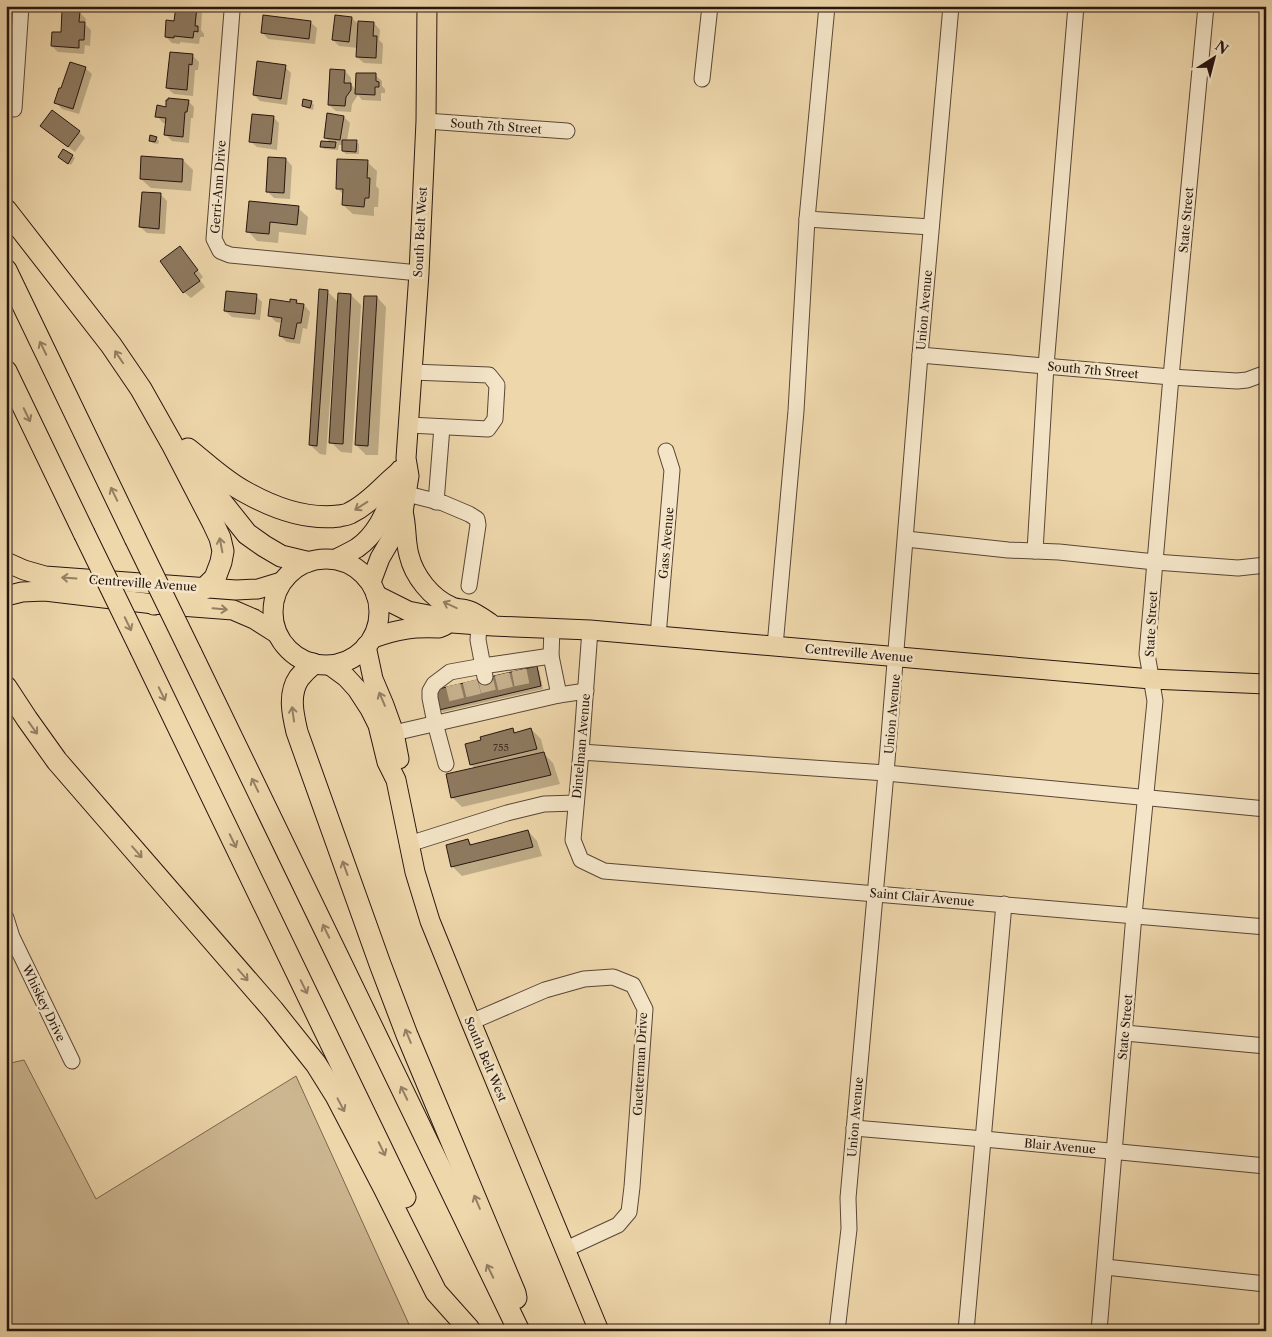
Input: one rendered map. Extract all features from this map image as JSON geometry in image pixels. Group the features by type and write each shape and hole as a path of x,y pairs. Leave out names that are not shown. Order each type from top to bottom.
{"highway":[{"path":"6,210 111,345 141,389 214,523 220,538 223,551 215,578 205,588 190,596 169,598 154,604"},
{"path":"6,270 519,1331"},
{"path":"6,371 469,1330"},
{"path":"141,389 168,414 212,490 247,534 282,556 306,562"},
{"path":"188,449 223,478 246,493 274,506 307,516 327,517 349,514 367,502 402,486"},
{"path":"322,665 298,679 294,688 292,703 297,732 407,1035 516,1293 519,1331"},
{"path":"6,687 57,761 267,1003 316,1064 336,1096 380,1179 436,1292 469,1330"}],"main road":[{"name":"South Belt West","path":"396,780 399,760 394,733 373,679 370,642 379,619 373,589 380,558 397,529 409,424 426,122 427,6"},
{"name":"South Belt West","path":"336,559 357,548 370,538 402,486"},
{"path":"402,486 408,554 418,576 426,587 444,603 453,608 470,611 483,618 486,625"},
{"name":"South Belt West","path":"281,582 292,571 306,562 320,558 336,559 355,567 373,589"},
{"name":"Centreville Avenue","path":"6,562 45,576 205,588 258,589 281,582"},
{"path":"276,633 273,607 274,598 281,582"},
{"name":"Centreville Avenue","path":"373,589 394,605 408,611 439,617 452,623 590,630 1151,679 1266,684"},
{"name":"Centreville Avenue","path":"6,596 22,592 45,591 154,604 233,610 254,619 276,633"},
{"name":"Centreville Avenue","path":"370,642 400,630 422,627 439,628 452,623"},
{"name":"South Belt West","path":"276,633 290,651 346,677 370,708 378,725 387,762 396,780 415,872 430,921 599,1331"},
{"path":"322,665 350,659 370,642"}],"street":[{"path":"14,109 21,6"},
{"path":"702,78 710,6"},
{"path":"775,646 796,411 808,219 827,6"},
{"name":"Union Avenue","path":"837,1331 849,1229 848,1198 876,893 951,6"},
{"path":"1035,551 1046,366 1076,6"},
{"name":"State Street","path":"1099,1331 1154,701 1147,654 1206,6"},
{"name":"Gerri-Ann Drive","path":"232,10 214,238 220,251 230,255 419,273"},
{"name":"South 7th Street","path":"426,122 567,131"},
{"path":"808,219 931,228"},
{"name":"South 7th Street","path":"920,355 1237,381 1247,380 1266,373"},
{"path":"409,424 488,429 495,419 497,385 489,375 412,372"},
{"path":"436,502 442,427"},
{"name":"Gass Avenue","path":"658,636 672,470 666,451"},
{"path":"402,486 477,519 478,525 469,586"},
{"path":"906,539 1008,550 1059,552 1238,568 1266,565"},
{"path":"484,672 478,640 486,625"},
{"path":"552,628 551,656 559,695"},
{"name":"Dintelman Avenue","path":"581,860 573,840 590,630"},
{"path":"446,764 435,723 430,692 434,684 551,656"},
{"path":"394,733 435,723 460,711 525,696 586,692"},
{"path":"581,752 886,774 1266,809"},
{"path":"409,844 507,813 544,804 576,803"},
{"name":"Saint Clair Avenue","path":"581,860 604,871 1266,927"},
{"path":"966,1331 1004,904"},
{"name":"Whiskey Drive","path":"6,918 12,937 72,1061"},
{"name":"Guetterman Drive","path":"471,1022 545,990 584,978 613,977 633,985 644,1008 629,1212 618,1225 566,1249"},
{"path":"1125,1032 1266,1046"},
{"name":"Blair Avenue","path":"854,1128 1266,1166"},
{"path":"1105,1267 1266,1284"}],"shaded area":[{"path":"24,1060 96,1199 296,1076 412,1331 6,1331 6,1064"}],"building":[{"path":"176,6 197,6 195,26 198,26 198,32 194,31 193,38 165,37 166,20 174,21"},
{"path":"62,10 80,11 79,22 85,22 84,40 79,40 79,48 51,46 52,32 61,32"},
{"path":"263,15 311,21 309,39 261,33"},
{"path":"335,15 352,17 349,42 332,40"},
{"path":"358,21 374,22 373,36 377,36 376,58 356,57"},
{"path":"170,52 193,54 192,65 189,64 187,90 166,88"},
{"path":"257,61 286,65 281,99 253,95"},
{"path":"70,62 86,67 73,109 54,103"},
{"path":"330,69 345,70 344,83 351,83 351,90 346,97 345,106 328,105"},
{"path":"356,73 376,73 376,81 379,82 379,87 375,87 375,95 355,94"},
{"path":"168,98 189,100 187,112 185,112 183,137 164,135 166,118 155,117 157,105 166,107 166,100"},
{"path":"303,99 312,101 310,108 302,106"},
{"path":"52,110 80,131 68,147 40,126"},
{"path":"327,113 344,116 340,140 324,138"},
{"path":"252,114 274,116 271,144 249,142"},
{"path":"150,135 157,137 155,142 149,141"},
{"path":"342,140 357,140 356,152 342,151"},
{"path":"321,141 336,142 335,148 320,147"},
{"path":"63,149 73,155 68,164 58,157"},
{"path":"141,156 183,159 182,182 140,179"},
{"path":"268,157 286,158 284,193 266,192"},
{"path":"337,159 368,160 367,178 370,178 369,198 365,198 364,207 342,205 343,189 336,189"},
{"path":"142,192 161,193 159,229 139,227"},
{"path":"249,201 299,206 297,225 270,222 269,234 246,232"},
{"path":"180,246 198,270 194,273 200,281 183,293 160,261"},
{"path":"319,289 328,290 317,446 309,445"},
{"path":"226,291 257,294 255,314 224,311"},
{"path":"338,293 351,294 343,444 329,443"},
{"path":"364,296 377,296 368,446 355,445"},
{"path":"270,299 290,302 290,299 297,300 296,303 304,304 301,323 297,323 294,339 279,336 282,318 268,316"},
{"path":"537,666 541,686 439,710 434,690"},
{"path":"513,728 514,733 531,728 537,749 470,765 465,744 481,740 480,737"},
{"path":"544,752 551,775 451,798 446,774"},
{"path":"528,830 533,847 451,867 446,845 468,839 470,845"}],"tunnel":[{"path":"519,670 523,690"},
{"path":"502,674 507,694"},
{"path":"485,677 490,698"},
{"path":"470,681 475,701"},
{"path":"453,685 458,705"}]}
